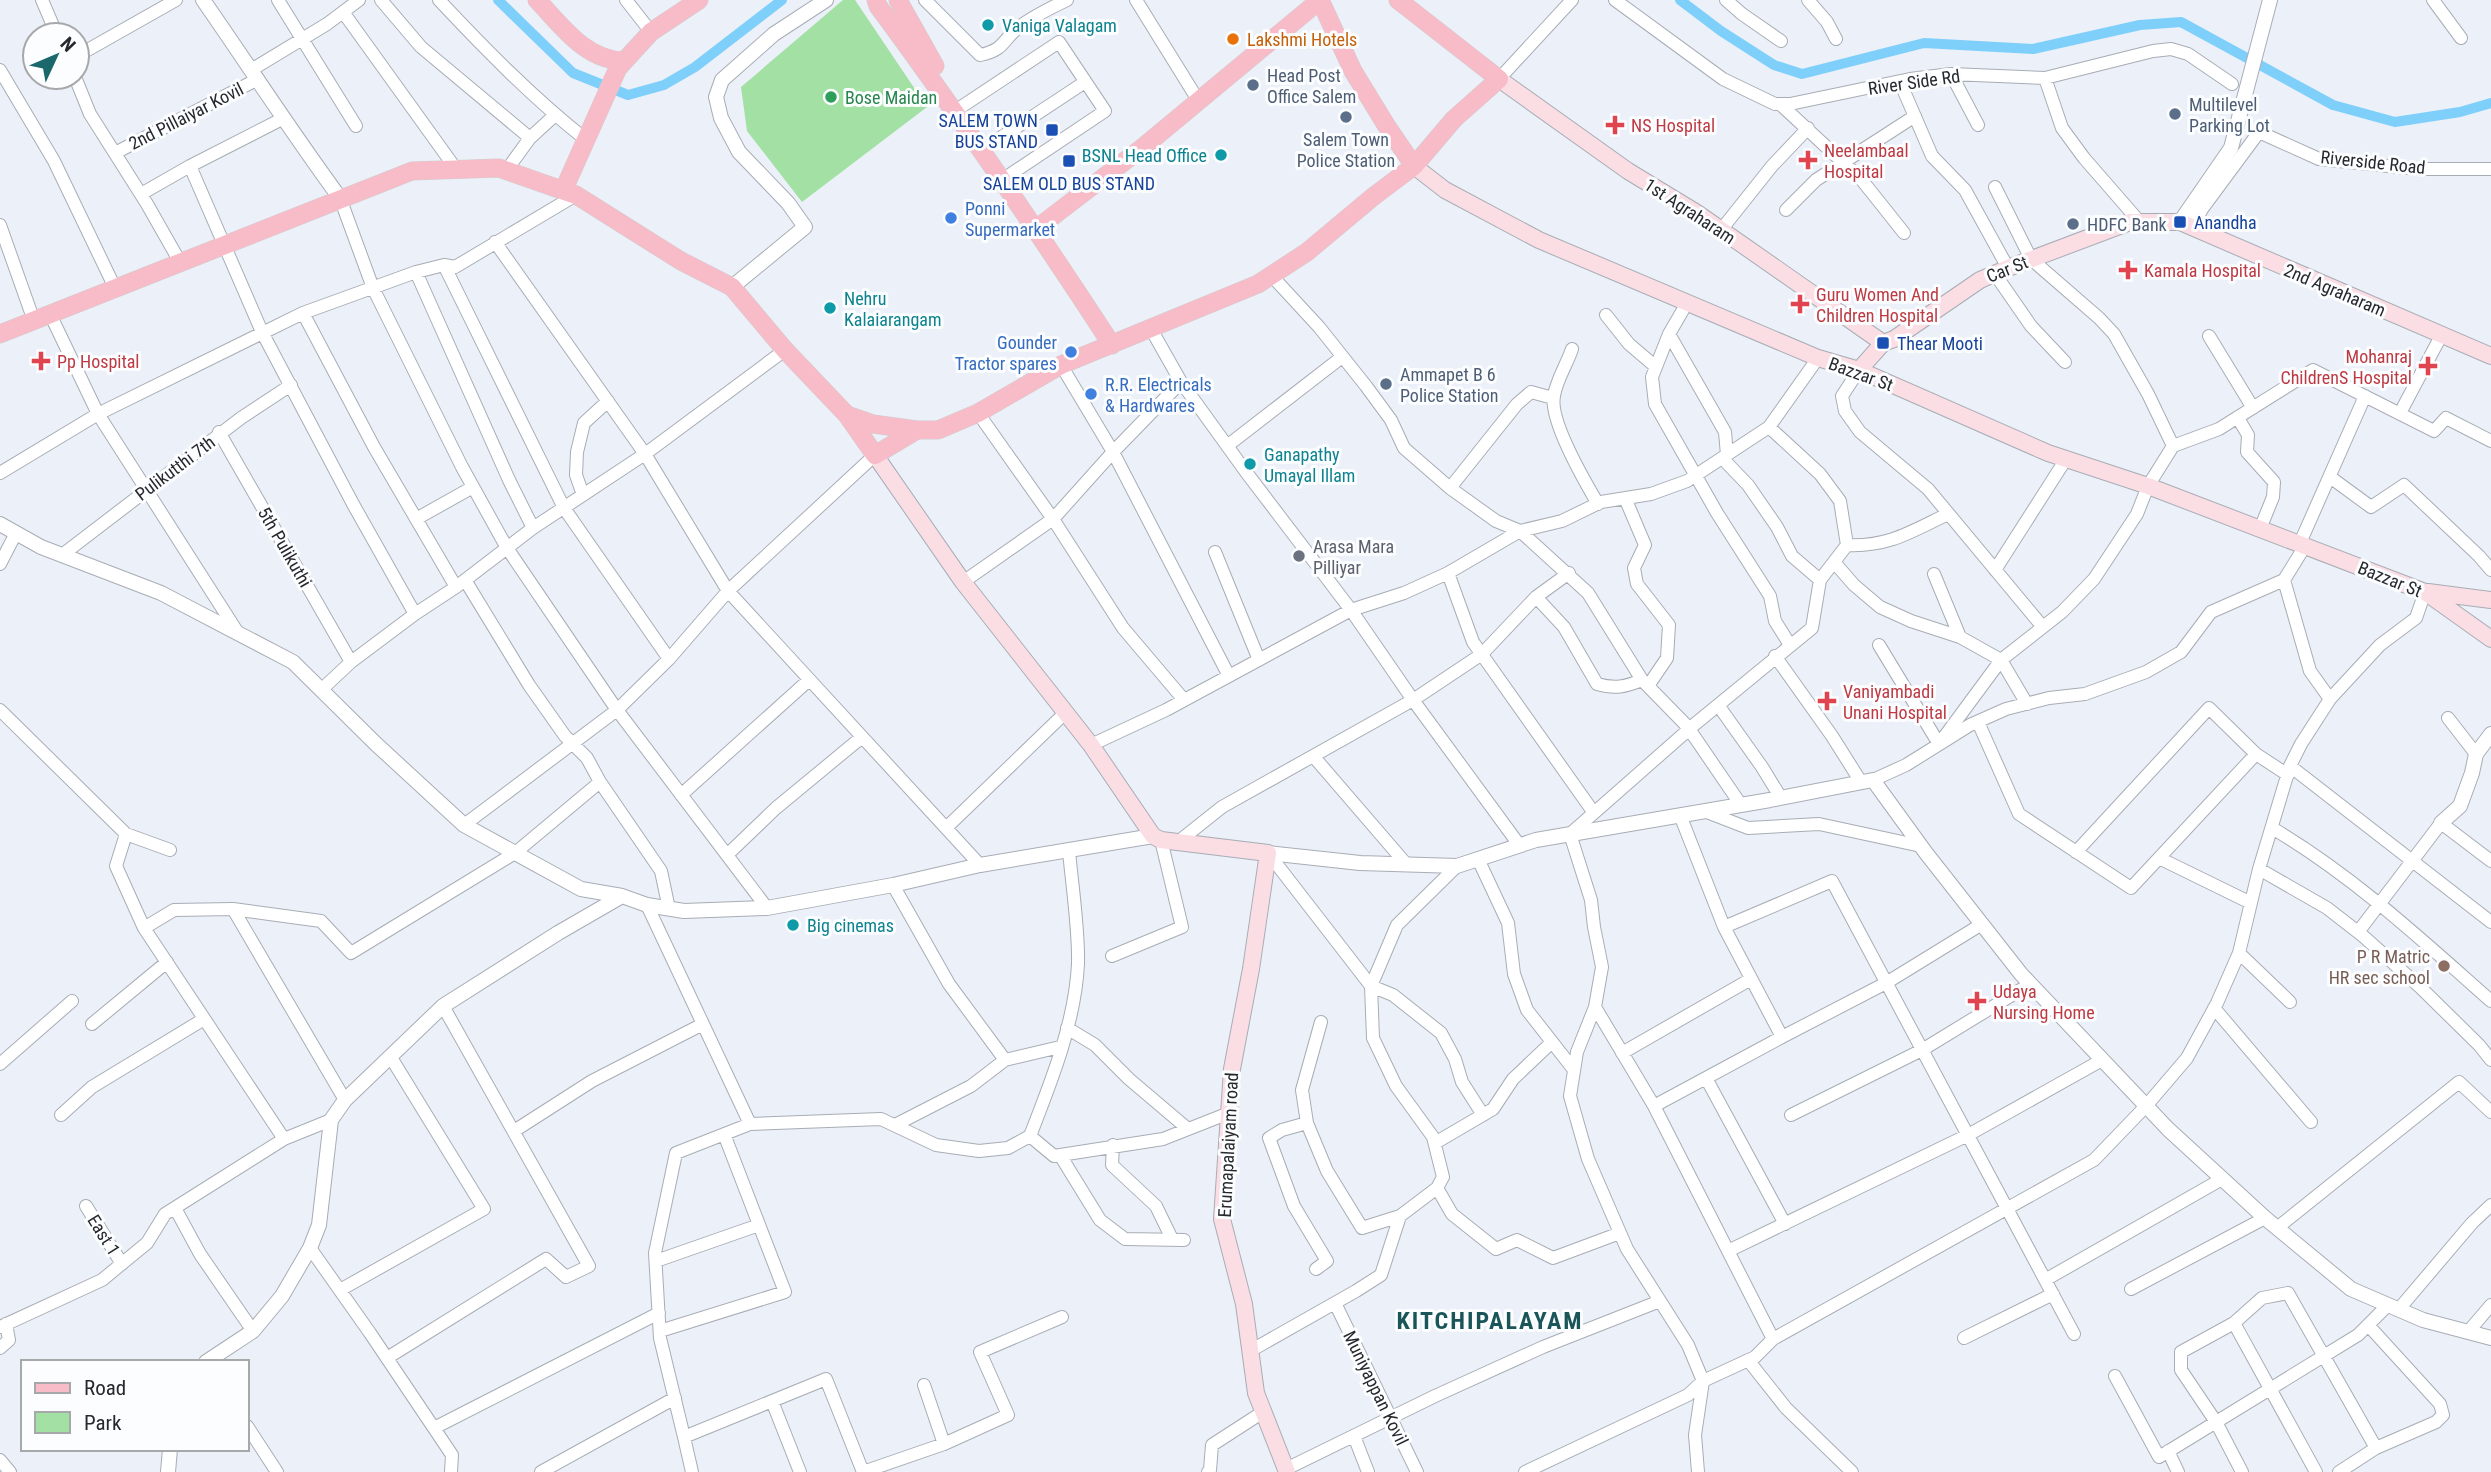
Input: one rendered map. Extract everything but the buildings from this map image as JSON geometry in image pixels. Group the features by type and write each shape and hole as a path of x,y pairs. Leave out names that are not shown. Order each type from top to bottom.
{"main road":[{"path":"537,0 576,40 597,57 621,64"},
{"path":"570,192 585,139 621,64 652,32 699,0"},
{"path":"898,0 947,88"},
{"path":"1036,229 1142,148 1320,0"},
{"name":"Bazzar St","path":"1320,0 1353,71 1386,125 1414,166 1445,190 1539,240 1818,358 1860,370 2066,459 2148,486 2426,592 2491,639"},
{"path":"847,415 873,424 938,430 978,413 1061,365 1258,284 1307,252 1414,166 1454,120 1499,79 1398,0"},
{"path":"874,2 955,111 1112,345"},
{"name":"1st Agraharam","path":"1499,79 1628,171 1721,230 1883,343"},
{"path":"0,334 412,171 499,168 570,192 681,261 732,287 785,350 847,415 963,582 1091,745 1157,838 1268,853"},
{"name":"Car St","path":"1860,370 1883,343 1894,339 1980,280 2138,220 2186,225"},
{"name":"2nd Agraharam","path":"2186,225 2491,356"},
{"path":"875,454 916,430"},
{"path":"2426,592 2491,600"},
{"name":"Erumapalaiyam road","path":"1268,853 1251,969 1231,1069 1222,1219 1244,1304 1256,1393 1286,1470"}],"street":[{"path":"42,0 51,21"},
{"path":"91,48 176,0"},
{"path":"203,0 282,119 340,198 373,288 473,487 507,548 617,709 767,908"},
{"path":"278,0 356,126"},
{"name":"2nd Pillaiyar Kovil","path":"115,153 254,74 359,0"},
{"path":"382,0 421,47 530,138"},
{"path":"439,0 498,62 585,139"},
{"path":"626,0 652,32"},
{"path":"732,287 805,227 788,203 739,152 721,118 716,97 722,80 774,34 826,0"},
{"path":"925,0 980,55 1003,46 1015,30 1035,16 1067,0"},
{"path":"1136,0 1198,100"},
{"path":"1499,79 1572,0"},
{"path":"1615,0 1723,79 1780,104 1861,179 1904,233"},
{"path":"1726,0 1742,15 1781,41"},
{"path":"1808,0 1827,22 1836,39"},
{"path":"2186,225 2231,148 2270,0"},
{"path":"2433,0 2461,38"},
{"path":"343,12 456,169"},
{"path":"955,111 1059,42 1105,111 1002,180"},
{"name":"River Side Rd","path":"1780,104 1951,74 2045,78 2171,49 2189,54 2232,84"},
{"path":"0,70 54,161 115,288"},
{"path":"1951,74 1978,125"},
{"path":"2045,78 2062,128 2084,158 2138,220"},
{"path":"982,150 1086,82"},
{"path":"1900,82 1933,156 1965,190 2001,271 2031,326 2065,362"},
{"path":"81,91 90,114 180,262"},
{"path":"506,170 530,138 555,115"},
{"path":"1786,210 1816,180 1915,116"},
{"path":"141,194 282,119"},
{"path":"1721,230 1772,166 1808,128"},
{"name":"Riverside Road","path":"2186,225 2202,209 2259,132 2319,159 2418,169 2491,169"},
{"path":"190,166 262,332 415,614"},
{"path":"1995,187 2031,259 2114,334 2148,394 2173,446"},
{"path":"0,474 98,414 303,313 416,272 444,265 455,267 570,192"},
{"path":"0,225 42,318 98,414 238,633"},
{"path":"495,242 645,454 728,591 980,865"},
{"path":"444,265 564,508 670,659"},
{"path":"416,272 533,528"},
{"path":"1271,275 1342,356 1391,420 1404,448 1450,488 1496,521 1520,531 1588,593 1645,683 1689,730 1741,805"},
{"path":"1687,303 1669,334 1652,377 1655,404 1717,513 1770,596 1775,621 1790,645"},
{"path":"303,313 373,447 416,519 530,685 572,743 587,758 600,782 661,871 669,909"},
{"path":"1606,315 1629,344 1656,367"},
{"path":"1151,329 1181,382 1351,610 1520,846"},
{"path":"1669,334 1725,432 1725,456 1777,527 1792,556 1820,580"},
{"path":"2400,413 2441,336"},
{"path":"2209,337 2253,408"},
{"path":"1572,349 1553,398 1562,435 1598,504"},
{"path":"321,690 351,662 415,614 533,528 645,454 785,350"},
{"path":"1227,446 1342,356"},
{"path":"1091,745 1184,700 1351,610 1404,593 1448,573 1520,531 1562,521 1598,504 1651,494 1687,481 1769,427 1818,358"},
{"path":"1061,365 1113,452 1229,676"},
{"path":"1860,370 1842,396 1845,411 1860,432 1928,489 2042,626"},
{"path":"1940,744 2001,660 2062,612 2094,579 2137,514 2148,486 2173,446 2219,429 2313,370 2434,430 2446,418 2491,441"},
{"path":"963,582 1053,519 1181,382"},
{"name":"Pulikutthi 7th","path":"62,555 220,433 291,385"},
{"path":"1450,488 1517,404 1531,392 1553,398"},
{"path":"1268,853 1360,863 1457,866 1570,834 1867,781 1906,765 2006,709 2049,698 2085,694 2146,672 2180,652 2211,612 2284,580 2365,396"},
{"path":"583,495 576,475 577,452 584,423 608,401"},
{"path":"978,413 1053,519 1124,628 1184,700"},
{"path":"2238,418 2248,435 2247,452 2274,482 2273,497 2260,528"},
{"path":"1570,834 1718,705 1812,628 1820,580 1847,545 1840,501 1820,474 1769,427"},
{"name":"5th Pulikuthi","path":"220,433 351,662"},
{"path":"464,825 617,709 670,659 728,591 875,454"},
{"path":"1995,570 2066,459"},
{"path":"2330,477 2371,507 2404,485 2491,570"},
{"path":"416,519 473,487"},
{"path":"1536,597 1564,627 1597,684 1613,688 1645,683 1667,658 1669,625 1637,584 1634,568 1646,545 1625,498"},
{"path":"1847,545 1869,546 1894,540 1948,514"},
{"path":"0,524 41,547 161,593 293,662 464,825 581,888 622,896 647,905 684,911 767,908 893,885 980,865 1157,838 1182,927 1112,956"},
{"path":"0,564 16,533"},
{"path":"1214,552 1259,660"},
{"path":"1833,562 1880,607 1911,621 1960,637 2001,660 2027,704"},
{"path":"1448,573 1474,642 1594,813"},
{"path":"1178,842 1222,807 1413,700 1482,654 1536,597 1569,573"},
{"path":"1934,574 1960,637"},
{"path":"2284,580 2310,671 2330,699"},
{"path":"1525,1472 1688,1395 1703,1381 1755,1357 1773,1339 2094,1160 2146,1106 2186,1058 2214,1008 2239,953 2259,869 2289,770 2301,744 2330,699 2380,645 2416,618 2426,592"},
{"path":"1879,645 1940,744"},
{"path":"1776,656 1832,736 2030,984 2146,1106 2222,1179 2264,1218 2351,1289 2423,1320 2491,1338"},
{"path":"681,795 809,680"},
{"path":"1718,705 1781,798"},
{"path":"2076,852 2209,708 2256,754 2289,770 2491,922"},
{"path":"0,710 126,834 170,850"},
{"path":"946,828 1065,713"},
{"path":"2448,718 2476,754"},
{"path":"1979,722 2019,814 2132,888 2256,754"},
{"path":"2358,932 2414,862 2441,823 2460,806 2476,754 2491,734"},
{"path":"727,855 776,808 862,737"},
{"path":"1314,757 1407,865"},
{"path":"144,928 174,910 233,909 321,921 351,953 515,853 600,782"},
{"path":"1704,811 1748,828 1819,824 1921,846"},
{"path":"1680,814 1724,927 1782,1037"},
{"path":"2441,823 2491,861"},
{"path":"2272,828 2333,867 2491,1002"},
{"path":"126,834 116,866 144,928 284,1139"},
{"path":"1570,834 1591,900 1602,967 1595,1007 1577,1052 1570,1096 1588,1159 1627,1249 1688,1345 1703,1381 1695,1435 1698,1472"},
{"path":"692,1472 660,1331 656,1261 676,1153 750,1124 881,1119 936,1145 979,1152 1007,1148 1030,1136 1072,1016 1078,963 1069,850"},
{"path":"1268,853 1371,986 1393,995 1441,1033 1455,1059 1462,1082 1483,1115"},
{"path":"2159,858 2251,903"},
{"path":"1478,859 1508,923 1514,974 1527,1010 1574,1070"},
{"path":"1321,1022 1302,1090 1307,1123 1327,1171 1362,1228 1400,1216 1437,1188 1443,1177 1433,1137 1396,1086 1373,1038 1371,986 1397,925 1457,866"},
{"path":"2259,869 2327,908 2358,932 2420,987 2491,1060"},
{"path":"1724,927 1832,881 2074,1334"},
{"path":"893,885 949,984 1005,1060"},
{"path":"209,1360 253,1331 282,1296 310,1248 319,1225 331,1120 345,1100 443,1006 622,896"},
{"path":"647,905 750,1124"},
{"path":"233,909 345,1100"},
{"path":"1654,1106 1886,983 1982,924"},
{"path":"2239,953 2290,1002"},
{"path":"92,1024 167,962"},
{"path":"1622,1053 1751,979"},
{"path":"1791,1115 1922,1050 2030,984"},
{"path":"0,1064 72,1001"},
{"path":"387,1358 546,1259 566,1277 589,1266 443,1006"},
{"path":"1595,1007 1654,1106 1773,1339"},
{"path":"2214,1008 2311,1122"},
{"path":"61,1115 92,1087 204,1019"},
{"path":"514,1132 592,1081 703,1024"},
{"path":"1067,1028 1095,1045 1129,1079 1188,1129"},
{"path":"1435,1143 1493,1109 1513,1079 1552,1042"},
{"path":"895,1125 971,1086 1005,1060 1060,1047"},
{"path":"340,1290 484,1209 390,1056"},
{"path":"1728,1251 1968,1135 2102,1060"},
{"path":"1706,1078 1785,1224"},
{"path":"2277,1228 2459,1082 2491,1112"},
{"path":"1030,1136 1054,1156 1163,1139 1230,1113"},
{"path":"0,1348 9,1340 3,1326 102,1280 147,1243 165,1214 284,1139 331,1120"},
{"path":"1307,1123 1282,1130 1269,1138 1294,1206 1327,1261 1316,1269"},
{"path":"724,1134 785,1292 796,1300"},
{"path":"1060,1155 1100,1220 1125,1239 1178,1239 1156,1206 1112,1165 1113,1145"},
{"path":"2045,1280 2222,1179"},
{"path":"1437,1188 1452,1214 1496,1249 1517,1240 1553,1258 1620,1233"},
{"path":"2115,1376 2159,1457 2358,1335 2393,1307 2491,1205"},
{"name":"East 1","path":"86,1206 122,1264"},
{"path":"175,1208 200,1254 253,1331"},
{"path":"1250,1351 1381,1275 1400,1216"},
{"path":"2131,1289 2264,1218"},
{"path":"656,1261 759,1225"},
{"path":"310,1248 452,1455 452,1470"},
{"path":"660,1331 785,1292"},
{"path":"2242,1472 2216,1422 2181,1370 2181,1352 2234,1323 2262,1298 2288,1293 2376,1448"},
{"path":"1964,1338 2053,1294"},
{"path":"1286,1470 1543,1347 1660,1301"},
{"name":"Muniyappan Kovil","path":"1335,1303 1418,1472"},
{"path":"2468,1332 2491,1305"},
{"path":"434,1428 659,1313"},
{"path":"684,1437 826,1379 863,1472 944,1444 1008,1415 980,1352 1062,1317"},
{"path":"2234,1323 2316,1472"},
{"path":"2339,1472 2376,1448 2436,1422 2443,1415 2440,1404 2368,1325"},
{"path":"1748,1360 1786,1408 1852,1472"},
{"path":"924,1385 944,1444"},
{"path":"541,1472 675,1398"},
{"path":"772,1401 800,1472"},
{"path":"1208,1472 1212,1445 1263,1412"},
{"path":"248,1428 277,1472"},
{"path":"1354,1436 1368,1472"},
{"path":"168,1472 170,1451"},
{"path":"2168,1451 2178,1472"},
{"path":"0,1460 10,1472"}],"green space":[{"name":"Bose Maidan","path":"843,0 855,0 927,107 802,202 747,131 741,87"}],"waterway":[{"path":"498,0 573,73 628,95 664,85 695,67 782,0"},
{"path":"1680,0 1721,31 1774,65 1802,74 1924,43 2033,49 2140,25 2181,22 2333,105 2395,122 2460,112 2491,103"}],"place":[{"name":"Vaniga Valagam","path":"988,25"},
{"name":"Lakshmi Hotels","path":"1233,39"},
{"name":"Head Post Office Salem","path":"1253,85"},
{"name":"Bose Maidan","path":"831,97"},
{"name":"Multilevel Parking Lot","path":"2175,114"},
{"name":"Salem Town Police Station","path":"1346,117"},
{"name":"NS Hospital","path":"1615,125"},
{"name":"SALEM TOWN BUS STAND","path":"1052,130"},
{"name":"BSNL Head Office","path":"1221,155"},
{"name":"Neelambaal Hospital","path":"1808,160"},
{"name":"SALEM OLD BUS STAND","path":"1069,161"},
{"name":"Ponni Supermarket","path":"951,218"},
{"name":"Anandha","path":"2180,222"},
{"name":"HDFC Bank","path":"2073,224"},
{"name":"Kamala Hospital","path":"2128,270"},
{"name":"Guru Women And Children Hospital","path":"1800,304"},
{"name":"Nehru Kalaiarangam","path":"830,308"},
{"name":"Thear Mooti","path":"1883,343"},
{"name":"Gounder Tractor spares","path":"1071,352"},
{"name":"Pp Hospital","path":"41,361"},
{"name":"Mohanraj ChildrenS Hospital","path":"2428,366"},
{"name":"Ammapet B 6 Police Station","path":"1386,384"},
{"name":"R.R. Electricals & Hardwares","path":"1091,394"},
{"name":"Ganapathy Umayal Illam","path":"1250,464"},
{"name":"Arasa Mara Pilliyar","path":"1299,556"},
{"name":"Vaniyambadi Unani Hospital","path":"1827,701"},
{"name":"Big cinemas","path":"793,925"},
{"name":"P R Matric HR sec school","path":"2444,966"},
{"name":"Udaya Nursing Home","path":"1977,1001"}],"district":[{"name":"KITCHIPALAYAM","path":"1490,1321"}]}
